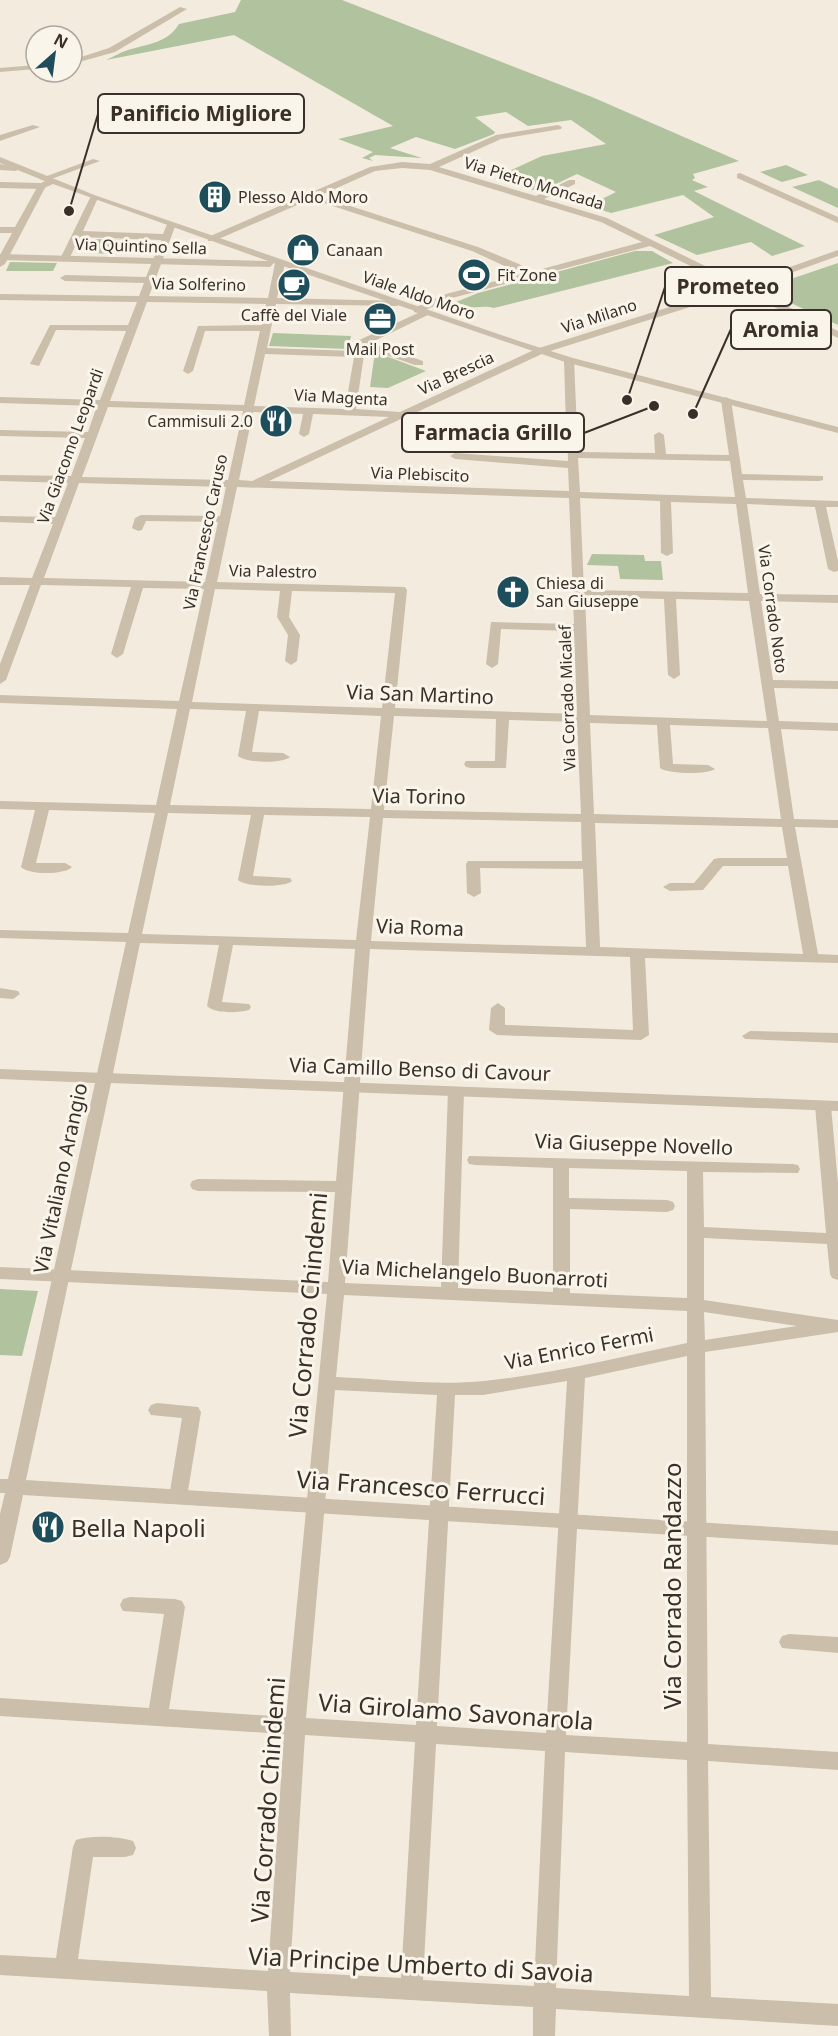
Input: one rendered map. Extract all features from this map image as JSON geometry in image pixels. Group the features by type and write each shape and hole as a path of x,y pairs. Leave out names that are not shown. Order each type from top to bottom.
{"street":[{"path":"84,58 112,50 183,9"},
{"path":"0,70 24,68"},
{"path":"0,138 36,127"},
{"path":"430,167 499,137 558,127"},
{"name":"Viale Aldo Moro","path":"0,160 45,182 540,351 838,430"},
{"path":"0,185 45,182 96,161"},
{"name":"Via Pietro Moncada","path":"211,239 373,169 402,165 430,167 604,220 838,335"},
{"path":"0,167 16,168"},
{"path":"740,176 838,220"},
{"path":"1,259 45,182"},
{"path":"537,199 572,182"},
{"path":"311,196 475,249 516,266 530,275"},
{"path":"65,259 94,198"},
{"name":"Via Giacomo Leopardi","path":"0,680 171,224"},
{"path":"0,230 18,230"},
{"path":"77,234 166,237"},
{"path":"350,412 361,343 449,296 650,243"},
{"name":"Via Milano","path":"540,351 740,288 838,253"},
{"name":"Via Quintino Sella","path":"1,259 280,263"},
{"name":"Via Francesco Caruso","path":"163,809 280,263"},
{"path":"65,278 150,280"},
{"name":"Via Solferino","path":"0,297 397,303"},
{"path":"35,364 52,327 131,327"},
{"path":"188,371 201,328 266,328"},
{"path":"361,343 419,363"},
{"path":"261,351 358,354"},
{"name":"Via Brescia","path":"254,484 540,351"},
{"name":"Via Corrado Micalef","path":"569,360 593,952"},
{"name":"Via Magenta","path":"0,400 350,412 572,431"},
{"name":"Via Corrado Noto","path":"726,400 773,725 811,958"},
{"path":"304,434 309,410"},
{"path":"0,433 92,435"},
{"path":"659,435 661,456"},
{"path":"455,456 572,460 661,456 734,458"},
{"path":"737,477 819,478"},
{"name":"Via Plebiscito","path":"0,478 254,484 838,504"},
{"path":"665,499 667,553"},
{"path":"820,504 834,569"},
{"path":"138,528 141,518 225,519"},
{"path":"0,519 60,521"},
{"name":"Via Palestro","path":"0,581 401,590"},
{"path":"117,654 138,584"},
{"path":"286,588 283,617 294,635 291,661"},
{"name":"Via Corrado Chindemi","path":"279,2036 278,1982 295,1727 336,1287 342,1187 363,945 401,590"},
{"path":"579,593 838,598"},
{"path":"670,595 674,675"},
{"path":"492,664 495,625 581,628"},
{"path":"767,684 838,686"},
{"name":"Via San Martino","path":"0,699 838,727"},
{"path":"253,707 245,756 283,757"},
{"path":"471,764 501,765 503,716"},
{"path":"663,721 667,768 708,769"},
{"name":"Via Torino","path":"0,805 838,824"},
{"path":"43,806 28,867 64,867"},
{"name":"Via Vitaliano Arangio","path":"0,1557 8,1487 61,1275 163,809"},
{"path":"258,811 245,880 285,881"},
{"path":"670,887 698,887 719,862 795,862"},
{"path":"474,893 473,864 590,865"},
{"name":"Via Roma","path":"0,934 838,959"},
{"path":"227,941 214,1006 244,1007"},
{"path":"498,1008 497,1030 641,1035 637,953"},
{"path":"750,1036 838,1038"},
{"name":"Via Camillo Benso di Cavour","path":"0,1074 830,1106"},
{"path":"449,1293 456,1091"},
{"path":"830,1106 838,1274"},
{"name":"Via Giuseppe Novello","path":"475,1160 792,1169"},
{"path":"561,1162 562,1298"},
{"name":"Via Corrado Randazzo","path":"695,1166 698,1347 696,1752 700,2006"},
{"path":"198,1185 342,1187"},
{"path":"561,1203 667,1206"},
{"path":"697,1232 835,1239"},
{"name":"Via Michelangelo Buonarroti","path":"0,1273 697,1305 838,1326"},
{"name":"Via Enrico Fermi","path":"326,1383 446,1389 483,1388 576,1373 698,1347 838,1326"},
{"path":"544,2036 554,1743 570,1522 576,1373"},
{"path":"411,1990 446,1389"},
{"path":"157,1410 192,1412 178,1497"},
{"name":"Via Francesco Ferrucci","path":"8,1487 838,1538"},
{"path":"130,1605 175,1607 158,1718"},
{"path":"789,1642 838,1645"},
{"name":"Via Girolamo Savonarola","path":"0,1707 838,1761"},
{"path":"65,1970 84,1847 125,1848"},
{"name":"Via Principe Umberto di Savoia","path":"0,1965 838,2014"}],"green space":[{"path":"241,0 342,0 592,97 739,161 693,174 695,178 692,180 708,187 694,191 805,246 772,256 751,242 697,255 654,235 714,217 683,195 611,213 592,207 594,203 616,192 577,174 539,192 496,177 542,156 606,144 571,120 528,126 506,112 475,117 495,132 494,134 455,149 416,137 390,148 422,158 375,155 369,158 373,161 362,158 373,152 338,139 393,126 234,35 106,60 125,51 163,39 179,24 235,12"},
{"path":"786,165 808,175 782,182 760,172"},
{"path":"819,180 838,189 838,208 792,187"},
{"path":"90,239 132,240 127,254 84,253"},
{"path":"635,251 652,251 673,263 494,308 455,306 456,302 478,293"},
{"path":"10,262 57,263 53,271 6,271"},
{"path":"838,263 838,325 761,289"},
{"path":"273,333 351,336 348,349 269,346"},
{"path":"375,352 426,371 388,388 370,387"},
{"path":"592,554 644,555 645,561 661,561 663,580 620,579 618,566 587,565"},
{"path":"0,1289 38,1291 22,1356 0,1355"}],"place":[{"name":"Plesso Aldo Moro","path":"215,197"},
{"name":"Panificio Migliore","path":"69,211"},
{"name":"Canaan","path":"303,250"},
{"name":"Fit Zone","path":"474,275"},
{"name":"Caffè del Viale","path":"294,285"},
{"name":"Mail Post","path":"380,319"},
{"name":"Prometeo","path":"627,400"},
{"name":"Farmacia Grillo","path":"654,406"},
{"name":"Aromia","path":"693,414"},
{"name":"Cammisuli 2.0","path":"276,421"},
{"name":"Chiesa di San Giuseppe","path":"513,592"},
{"name":"Bella Napoli","path":"48,1527"}]}
